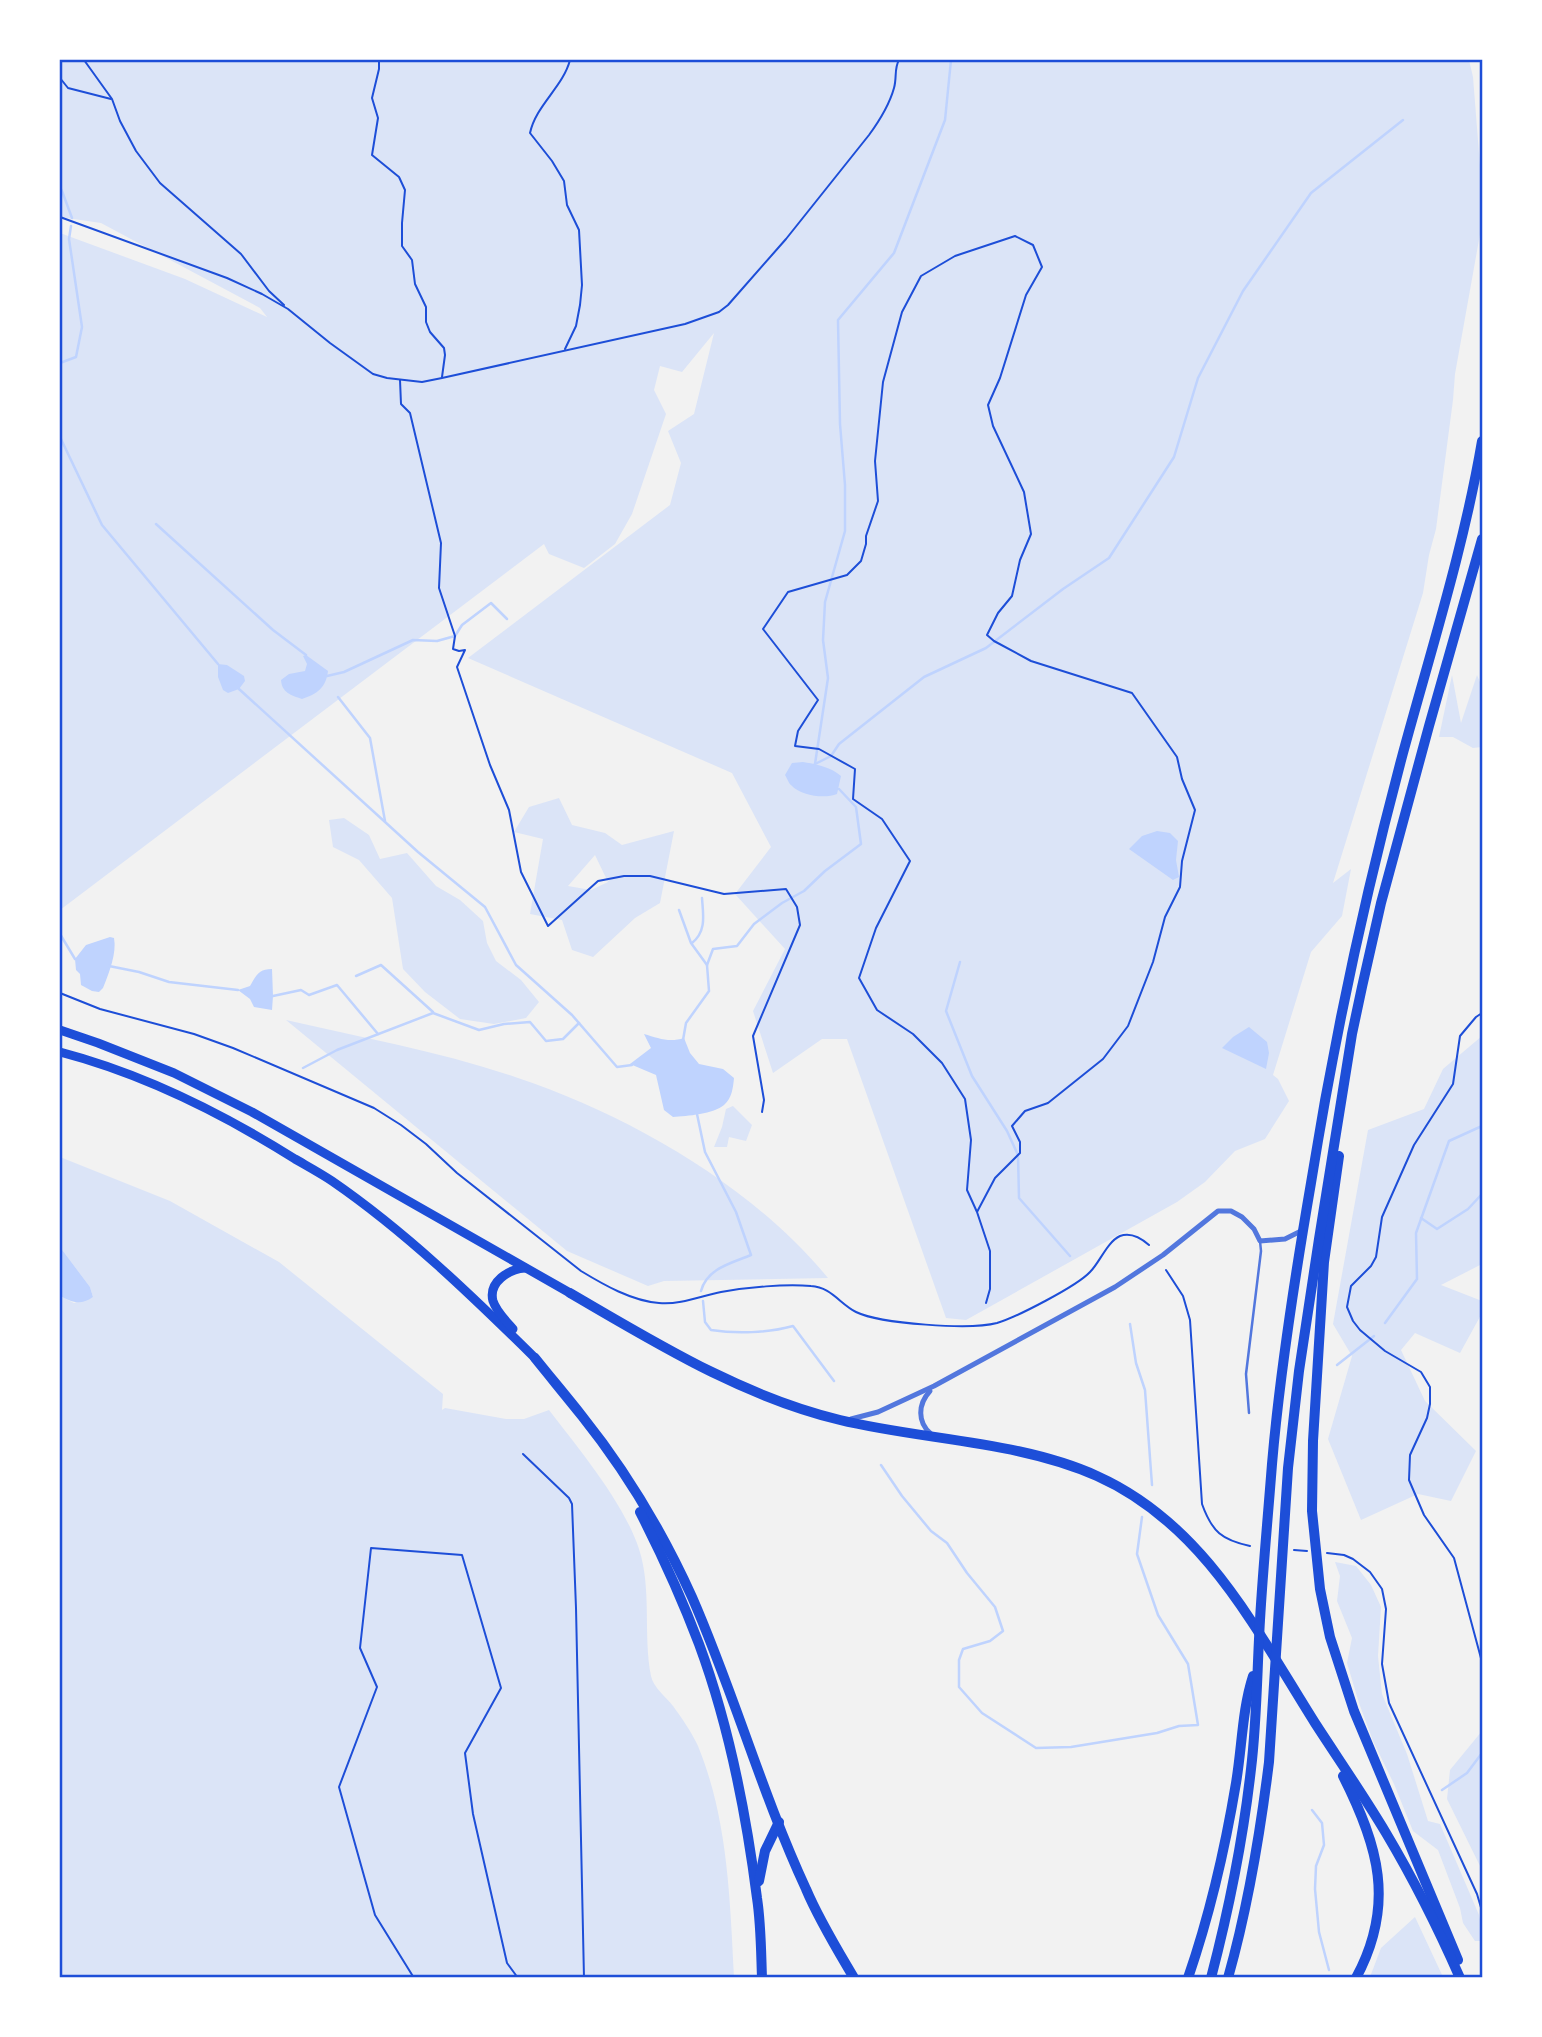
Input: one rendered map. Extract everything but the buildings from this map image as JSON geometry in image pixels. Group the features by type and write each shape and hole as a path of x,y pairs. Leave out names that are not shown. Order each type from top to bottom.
{"highway":[{"path":"1211,1978 1230,1898 1246,1809 1278,1403 1328,1084 1357,942 1403,756 1460,547 1482,441"},
{"path":"1228,1978 1248,1895 1269,1762 1292,1421 1352,1034 1381,904 1482,539"},
{"path":"1341,1110 1342,1137 1324,1262 1313,1441 1312,1522 1320,1589 1330,1637 1354,1711 1445,1925 1462,1978"},
{"path":"570,1293 693,1363 748,1389 841,1420 1063,1462 1113,1483 1157,1511 1184,1534 1216,1570 1403,1862 1462,1978"},
{"path":"536,1358 613,1459 642,1502 691,1595 805,1889 854,1978"},
{"path":"613,1459 672,1577 706,1665 724,1724 737,1778 758,1899 762,1978"},
{"path":"1188,1978 1222,1854 1237,1776 1248,1691 1258,1662"},
{"path":"1321,1731 1363,1816 1377,1871 1377,1919 1366,1957 1356,1978"},
{"path":"758,1899 762,1859 779,1822"}],"main road":[{"path":"60,1030 142,1060 252,1112 570,1293"},
{"path":"60,1052 103,1065 179,1095 260,1136 331,1180 432,1260 536,1358"},
{"path":"525,1268 514,1269 504,1275 495,1286 492,1296 497,1309 536,1358"}],"street":[{"path":"841,1420 878,1412 934,1386 1128,1279 1218,1211 1231,1211 1242,1217 1254,1229 1260,1241 1285,1239 1304,1230"},
{"path":"934,1386 923,1399 920,1413 925,1428 941,1438"}],"lane":[{"path":"1249,1413 1246,1374 1260,1241"}],"path":[{"path":"84,60 113,99 120,121 136,151 160,183 241,254 269,292 373,374 422,382 685,324 719,312 786,239 869,135 886,110 897,77 895,65 899,60"},
{"path":"379,60 372,99 378,118 372,155 399,177 405,190 402,246 412,260 415,284 426,307 426,322 430,332 444,348 442,379"},
{"path":"565,350 576,326 580,305 582,285 579,230 568,205 564,181 552,160 530,132 533,119 556,88 570,60"},
{"path":"60,78 68,88 113,99"},
{"path":"60,217 227,278 288,309"},
{"path":"977,1212 995,1178 1020,1153 1020,1142 1012,1126 1025,1111 1048,1103 1103,1059 1128,1026 1153,962 1165,918 1180,887 1182,860 1195,810 1182,779 1177,757 1132,693 1031,661 987,635 998,614 1012,597 1020,560 1031,534 1024,492 993,426 988,405 1000,378 1026,295 1042,267 1033,245 1015,236 955,256 921,276 902,312 883,382 875,461 878,501 861,561 847,575 788,592 763,629 818,700 798,731 795,746 820,749 855,769 853,799 882,819 910,861 876,928 859,978 877,1010 912,1034 942,1063 965,1099 971,1140 967,1190 990,1251 986,1303"},
{"path":"400,380 401,404 410,413 441,543 439,588 454,636 453,649 465,650 457,667 509,810 521,872 548,926 598,881 624,876 650,876 724,894 786,889 797,907 800,925 753,1036 764,1100 762,1112"},
{"path":"60,993 92,1006 194,1034 233,1048 374,1108 426,1144 457,1173 581,1271 598,1281 648,1301 668,1303 749,1288 812,1286 825,1289 855,1312 876,1318 945,1325 986,1325 1014,1316 1078,1282 1120,1236 1135,1236 1149,1245"},
{"path":"1482,1013 1460,1036 1453,1084 1414,1145 1382,1217 1376,1257 1371,1266 1350,1286 1347,1307 1360,1330 1385,1351 1421,1372 1430,1387 1427,1419 1410,1455 1409,1480 1424,1514 1454,1558 1482,1662"},
{"path":"1166,1270 1182,1296 1190,1320 1202,1504 1219,1534 1234,1543 1250,1546"},
{"path":"523,1454 569,1497 572,1504 584,1978"},
{"path":"414,1978 375,1915 339,1787 377,1687 360,1648 371,1548 462,1555 501,1688 465,1753 472,1814 507,1963 518,1978"},
{"path":"1294,1550 1308,1551"},
{"path":"1323,1553 1344,1555 1353,1559 1370,1572 1382,1589 1386,1609 1382,1664 1389,1703 1477,1894 1482,1911"}],"shaded area":[{"path":"60,60 1469,60 1473,77 1482,223 1455,374 1436,529 1423,593 1333,883 1351,869 1342,916 1311,952 1273,1075 1278,1079 1289,1101 1265,1139 1235,1151 1205,1182 1177,1202 966,1320 946,1318 847,1039 822,1039 773,1073 753,1011 785,949 735,894 771,847 732,773 468,658 670,505 681,463 668,431 694,414 714,333 682,372 660,366 654,390 666,414 632,514 615,544 584,568 549,554 544,544 60,910 60,233 185,279 267,317 260,308 101,223 60,217"},
{"path":"1452,675 1461,723 1477,675 1482,687 1482,747 1473,748 1453,737 1439,737"},
{"path":"559,798 572,825 605,833 622,845 674,831 660,903 635,918 593,957 572,950 562,920 530,914 543,839 514,832 529,807","holes":["595,855 608,882 591,890 568,886"]},
{"path":"344,818 369,835 380,859 407,853 436,886 460,900 483,921 487,943 496,961 521,980 539,1002 526,1018 494,1024 460,1019 425,992 403,969 392,898 359,860 333,847 329,820"},
{"path":"286,1020 490,1069 603,1112 687,1158 726,1184 763,1213 828,1278 664,1281 648,1286 567,1251"},
{"path":"1482,1036 1482,1264 1441,1285 1482,1301 1482,1313 1460,1353 1415,1333 1401,1350 1425,1401 1476,1451 1451,1501 1418,1494 1361,1520 1328,1439 1352,1356 1333,1324 1368,1130 1424,1109 1443,1069"},
{"path":"733,1106 752,1125 746,1141 729,1137 727,1147 714,1147 726,1109"},
{"path":"60,1157 170,1201 279,1262 443,1394 442,1410 445,1408 506,1419 524,1419 549,1410 612,1495 639,1549 645,1580 652,1680 696,1741 716,1802 726,1860 734,1977 60,1977 60,1296 74,1303 93,1297 90,1287 60,1247"},
{"path":"1335,1562 1356,1566 1371,1585 1381,1607 1378,1656 1382,1694 1407,1754 1428,1821 1440,1824 1479,1915 1482,1941 1475,1941 1463,1923 1438,1850 1413,1831 1373,1741 1347,1663 1352,1638 1337,1601 1340,1576"},
{"path":"1482,1731 1482,1870 1447,1799 1450,1770"},
{"path":"1415,1917 1443,1977 1370,1977 1381,1948"}],"water":[{"path":"306,655 328,671 320,690 302,699 285,691 281,680 289,674 305,671 307,664 303,656"},
{"path":"218,664 227,665 244,676 245,681 239,689 228,693 223,690 218,677"},
{"path":"803,762 828,768 841,776 837,794 813,796 795,789 785,775 792,763"},
{"path":"1157,831 1170,833 1178,841 1176,860 1179,877 1173,880 1129,849 1142,836"},
{"path":"114,938 115,944 110,970 103,988 99,992 92,991 81,985 75,959 86,945"},
{"path":"272,969 272,1010 254,1007 250,999 238,990 250,986 260,972"},
{"path":"1249,1027 1267,1042 1269,1053 1266,1069 1222,1048"},
{"path":"644,1034 668,1040 684,1038 690,1053 699,1064 723,1069 734,1078 732,1093 727,1102 714,1111 693,1115 673,1117 664,1110 656,1075 630,1064 651,1048"},
{"path":"60,1247 90,1287 93,1297 88,1300 76,1302 60,1296"}],"waterway":[{"path":"815,764 828,678 823,640 825,602 845,531 838,320 894,253 945,120 951,60"},
{"path":"815,764 831,756 839,744 924,677 986,648 1063,589 1109,558 1174,457 1198,378 1243,291 1311,193 1403,120"},
{"path":"60,188 72,218"},
{"path":"60,363 76,357 82,327 69,239 71,226"},
{"path":"60,437 102,525 218,664"},
{"path":"156,524 273,630 306,655"},
{"path":"327,676 344,672 413,640 437,641 455,636 462,625 491,603 507,619"},
{"path":"239,689 418,852 485,907 516,965 572,1015 617,1067 632,1065"},
{"path":"338,697 370,738 385,821"},
{"path":"683,1040 686,1023 709,991 707,965 713,949 737,946 754,924 782,903 804,891 861,844 856,807 839,789"},
{"path":"692,943 702,928 702,898"},
{"path":"679,910 691,943 707,965"},
{"path":"60,934 75,959"},
{"path":"960,962 946,1011 972,1076 1007,1131 1018,1155 1019,1198 1070,1256"},
{"path":"356,976 381,965 433,1012"},
{"path":"109,966 169,982 238,990"},
{"path":"273,996 301,990 309,995 337,985 378,1034"},
{"path":"303,1068 337,1050 433,1013 479,1030 530,1022 546,1041 563,1039 579,1023"},
{"path":"697,1114 705,1152 736,1212 751,1255 714,1272 701,1291"},
{"path":"1385,1323 1417,1279 1416,1233 1449,1141 1482,1126"},
{"path":"1421,1218 1437,1229 1468,1209 1482,1194"},
{"path":"703,1301 705,1322 711,1330 752,1332 793,1326 834,1381"},
{"path":"1130,1324 1136,1363 1145,1390 1152,1485"},
{"path":"1337,1365 1374,1336"},
{"path":"881,1465 902,1496 931,1531 947,1543 995,1607 1003,1631 990,1641 963,1649 959,1660 959,1687 982,1713 1036,1748 1071,1747 1157,1733 1179,1726 1198,1725 1188,1664 1158,1615 1137,1554 1142,1517"},
{"path":"1442,1790 1467,1773 1482,1753"},
{"path":"1312,1810 1322,1823 1324,1845 1316,1866 1315,1889 1319,1932 1329,1970"}]}
